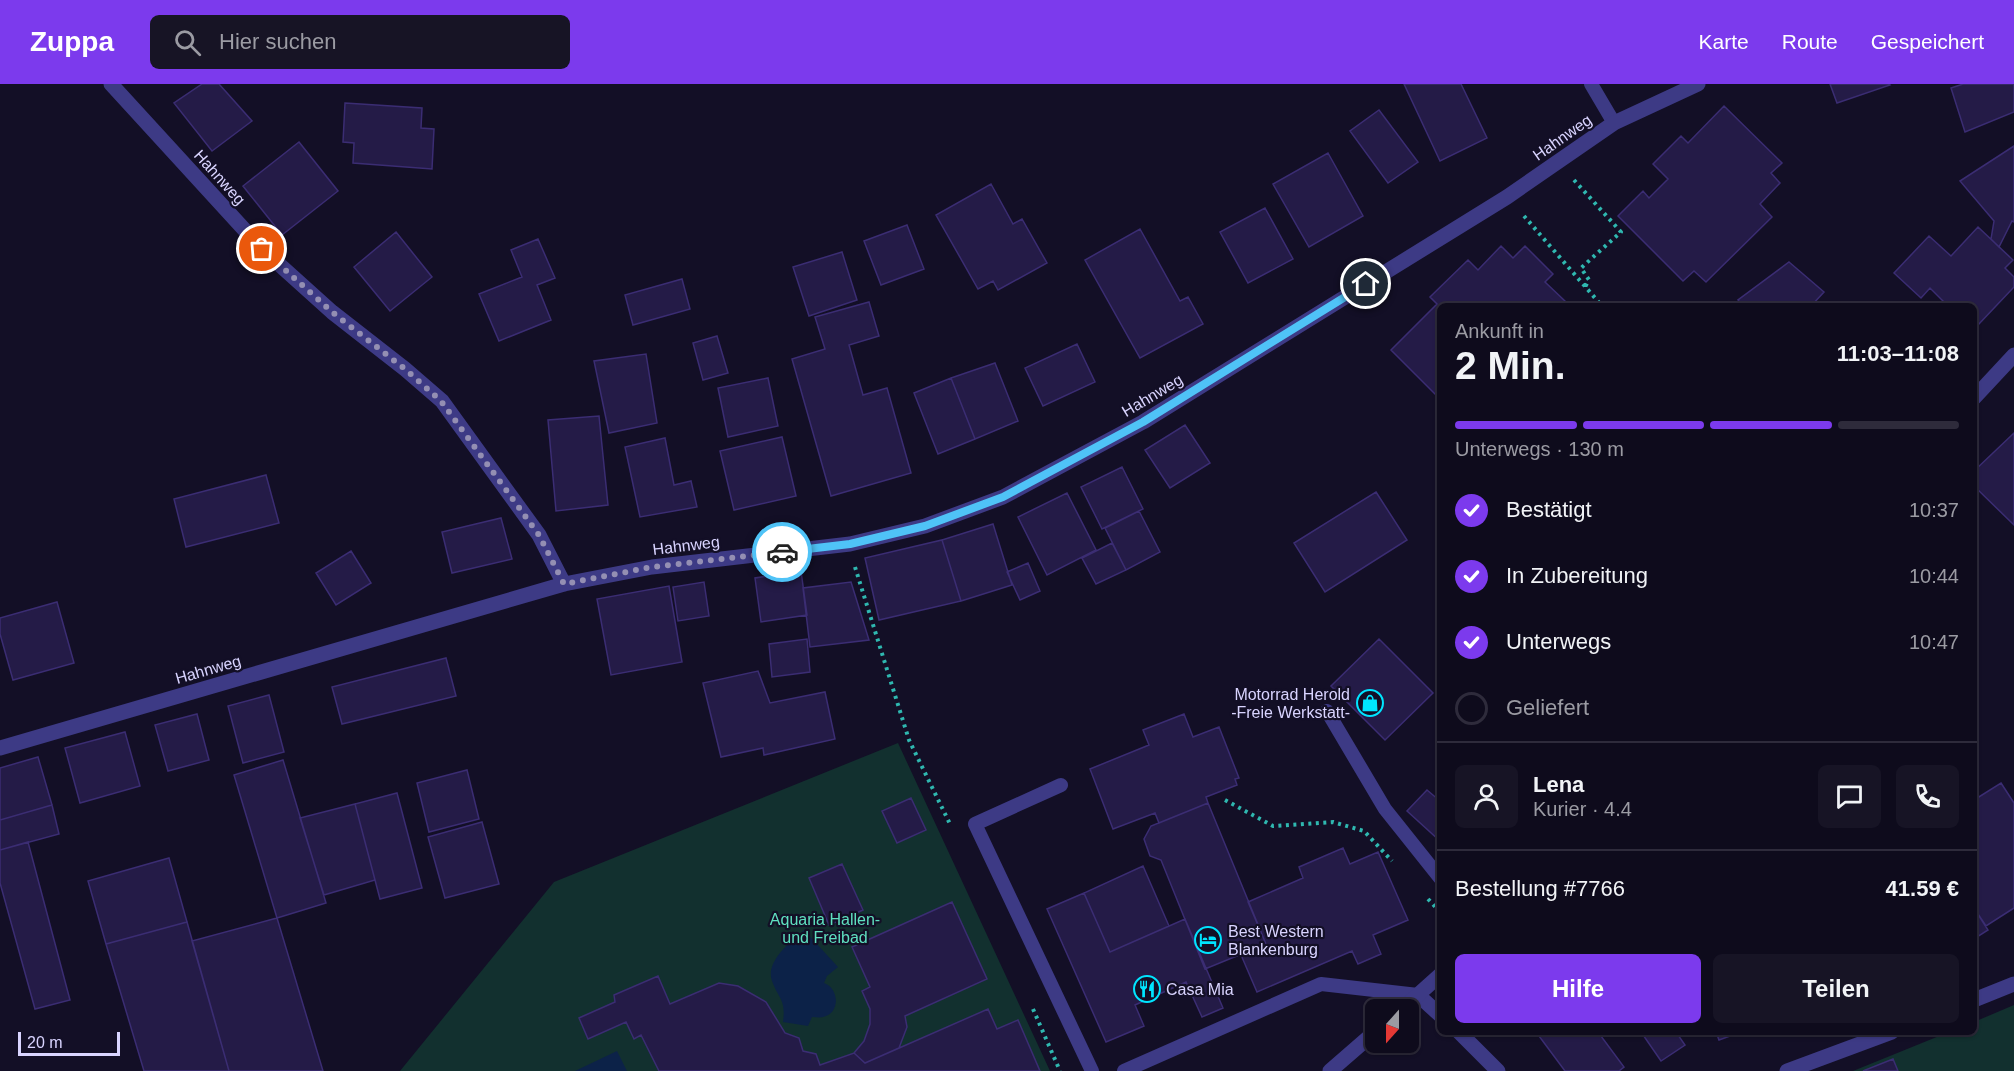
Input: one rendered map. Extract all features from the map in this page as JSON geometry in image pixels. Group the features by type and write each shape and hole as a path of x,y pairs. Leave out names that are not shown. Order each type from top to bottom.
{"street":[{"name":"Hahnweg","path":"111,84 262,249 332,312 405,369 441,401 539,535 564,584"},
{"name":"Hahnweg","path":"0,748 564,584 652,567 850,544 925,526 1003,497 1143,422 1497,203 1614,123 1698,84"},
{"path":"1977,395 2014,355"},
{"path":"1413,999 1437,978"},
{"path":"1977,999 2014,984"},
{"path":"1418,995 1437,1012"},
{"path":"1461,1035 1498,1071"},
{"path":"1787,1071 1884,1035"},
{"path":"1330,1071 1365,1041"}],"lane":[{"path":"1591,84 1614,123"},
{"path":"1327,711 1385,809 1437,874"},
{"path":"1061,784 975,824 1092,1071"},
{"path":"1124,1071 1321,984 1418,995"}],"path":[{"path":"1558,163 1621,232 1581,268 1590,280 1585,287"},
{"path":"1539,233 1599,303"},
{"path":"858,582 909,740 952,828"},
{"path":"1225,800 1273,826 1333,822 1364,831 1395,863"},
{"path":"1425,896 1437,909"}],"green space":[{"name":"Aquaria Hallen- und Freibad","path":"898,743 1050,1071 400,1071 554,882"},
{"path":"2014,1005 2014,1071 1853,1071 1942,1035 1977,1035 1977,1021"}],"water":[{"path":"804,930 838,967 827,976 824,983 833,990 835,995 833,1011 823,1017 812,1017 808,1026 783,1022 783,1004 771,974 772,966 780,952"},
{"path":"617,1051 627,1071 575,1071"}],"building":[{"path":"202,84 219,84 252,121 212,151 174,103"},
{"path":"1404,84 1461,84 1487,138 1440,161"},
{"path":"1830,84 1889,84 1890,85 1837,103"},
{"path":"1963,84 2014,84 2014,112 1965,132 1951,88"},
{"path":"345,103 422,108 421,128 434,129 432,169 353,163 354,143 343,142"},
{"path":"1724,106 1782,163 1771,173 1780,183 1760,204 1772,217 1706,282 1694,271 1683,281 1618,216 1643,191 1649,198 1668,179 1653,164 1681,136 1688,143"},
{"path":"1379,110 1418,162 1388,183 1350,131"},
{"path":"299,142 338,191 282,235 243,186"},
{"path":"2014,146 2014,222 2012,221 1999,247 1991,239 1994,221 1960,181"},
{"path":"1328,153 1363,216 1309,247 1273,184"},
{"path":"991,184 1013,224 1022,219 1047,263 998,290 993,281 978,289 936,215"},
{"path":"1265,208 1293,259 1248,283 1220,232"},
{"path":"907,225 924,269 881,285 864,241"},
{"path":"1978,227 2013,260 2005,268 2014,277 2014,287 1977,326 1977,303 1945,303 1930,288 1921,298 1894,273 1929,236 1951,256"},
{"path":"1140,229 1180,301 1188,297 1203,324 1140,358 1085,260"},
{"path":"396,232 432,277 390,311 354,267"},
{"path":"538,239 555,278 537,285 551,320 499,341 479,294 522,277 511,250"},
{"path":"1501,246 1513,258 1525,246 1553,274 1545,282 1566,302 1437,304 1430,297 1468,260 1478,270"},
{"path":"842,252 857,300 809,316 793,267"},
{"path":"1789,262 1824,292 1814,303 1740,303 1738,300"},
{"path":"682,279 690,309 633,325 625,295"},
{"path":"869,302 879,336 849,345 863,395 887,388 911,473 831,496 792,359 825,349 815,317"},
{"path":"1437,304 1437,396 1391,350"},
{"path":"717,336 728,373 703,380 693,343"},
{"path":"1077,344 1095,382 1043,406 1025,368"},
{"path":"646,354 657,423 609,433 594,361"},
{"path":"995,363 1018,421 975,439 951,378"},
{"path":"768,378 778,426 728,437 718,388"},
{"path":"951,378 975,439 938,454 914,393"},
{"path":"599,416 608,505 556,511 548,420"},
{"path":"1185,425 1210,463 1170,488 1145,450"},
{"path":"2014,433 2014,525 1977,489 1977,468"},
{"path":"782,437 796,496 734,510 720,451"},
{"path":"665,438 674,485 691,481 697,507 640,517 625,447"},
{"path":"1122,467 1143,509 1102,529 1081,487"},
{"path":"266,475 279,523 186,547 174,499"},
{"path":"1376,492 1407,540 1325,592 1294,543"},
{"path":"1067,493 1096,550 1047,575 1018,517"},
{"path":"1139,511 1160,552 1126,570 1105,528"},
{"path":"501,518 512,559 452,573 442,532"},
{"path":"993,524 1012,585 961,601 942,540"},
{"path":"942,540 961,601 879,620 865,558"},
{"path":"1112,543 1126,570 1096,584 1082,558"},
{"path":"351,551 371,583 336,605 316,573"},
{"path":"1028,563 1040,591 1020,600 1007,572"},
{"path":"801,571 807,615 761,622 755,578"},
{"path":"704,582 709,616 678,621 673,587"},
{"path":"851,582 869,640 810,647 803,588"},
{"path":"669,586 682,662 611,675 597,599"},
{"path":"57,602 74,663 13,680 0,634 0,618"},
{"path":"807,639 810,672 772,677 769,644"},
{"path":"1379,639 1433,693 1385,740 1331,686"},
{"path":"446,658 456,696 342,724 332,687"},
{"path":"758,671 770,703 825,692 835,739 764,755 763,748 721,757 703,683"},
{"path":"269,695 284,752 243,763 228,706"},
{"path":"197,714 209,760 168,771 155,725"},
{"path":"1184,714 1193,737 1219,727 1239,778 1235,779 1237,785 1206,797 1208,803 1159,823 1155,813 1113,829 1090,769 1149,745 1143,730"},
{"path":"125,732 140,786 80,803 65,748"},
{"path":"38,757 52,805 0,820 0,768"},
{"path":"283,760 326,903 277,918 234,775"},
{"path":"467,770 479,819 429,832 417,783"},
{"path":"2001,783 2014,803 2014,908 1986,926 1977,912 1977,798"},
{"path":"1427,790 1437,798 1437,838 1407,811"},
{"path":"397,793 422,888 380,899 355,804"},
{"path":"911,798 926,830 897,843 882,811"},
{"path":"1208,803 1266,944 1205,969 1161,860 1150,856 1144,839 1151,826"},
{"path":"355,804 375,880 324,895 300,818"},
{"path":"52,805 59,834 0,850 0,820"},
{"path":"482,822 499,884 445,898 428,837"},
{"path":"28,842 70,1000 35,1009 0,883 0,850"},
{"path":"1343,848 1350,864 1378,852 1408,920 1373,935 1381,954 1358,964 1352,951 1257,992 1241,955 1266,944 1248,902 1303,878 1299,867"},
{"path":"169,858 187,922 106,944 88,881"},
{"path":"842,864 863,910 829,925 809,878"},
{"path":"1143,866 1169,926 1110,952 1084,893"},
{"path":"1084,893 1110,952 1185,919 1223,1008 1202,1017 1186,982 1135,1005 1144,1026 1106,1042 1047,909"},
{"path":"952,902 987,979 905,1016 907,1027 899,1048 865,1063 854,1053 864,1041 870,1024 870,1009 862,991 870,987 852,947"},
{"path":"1977,913 1988,930 1977,937"},
{"path":"277,918 323,1071 229,1071 192,941"},
{"path":"187,922 229,1071 144,1071 106,944"},
{"path":"658,976 670,1004 719,983 738,986 766,1002 785,1033 799,1038 803,1051 816,1054 820,1065 854,1053 865,1063 988,1009 997,1029 1018,1020 1040,1071 659,1071 641,1035 634,1039 626,1022 588,1039 579,1018 615,1002 614,995"},
{"path":"1538,1035 1600,1035 1624,1067 1619,1071 1565,1071"},
{"path":"1643,1035 1678,1035 1685,1045 1661,1061"},
{"path":"1717,1035 1733,1035 1719,1040"},
{"path":"1893,1059 1898,1071 1863,1071"}],"way so far":[{"path":"262,249 332,312 405,369 441,401 539,535 564,584 652,567 782,552"}],"place":[{"name":"Motorrad Herold -Freie Werkstatt-","path":"1370,703"},
{"name":"Best Western Blankenburg","path":"1208,940"},
{"name":"Casa Mia","path":"1147,989"}],"route":[{"path":"782,552 850,544 925,526 1003,497 1143,422 1366,284"}]}
